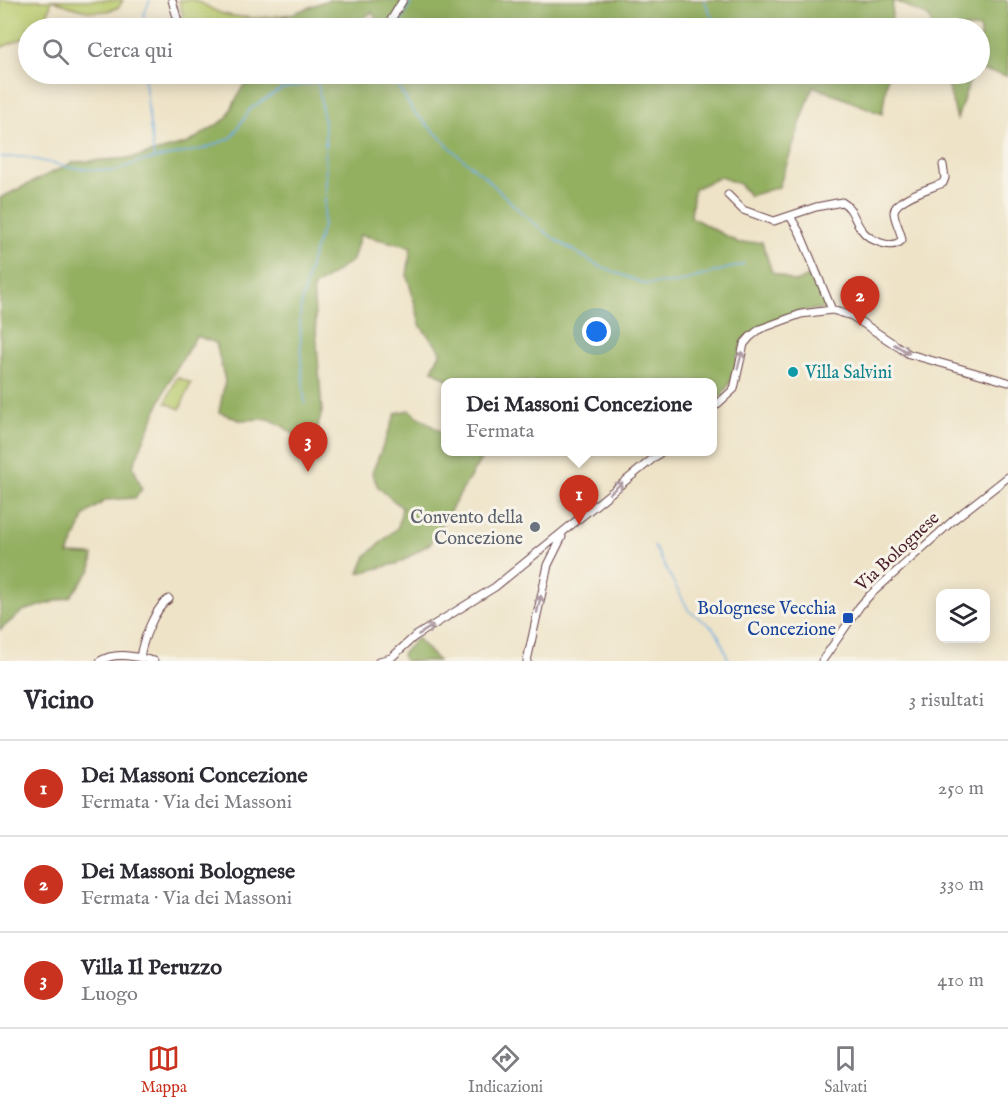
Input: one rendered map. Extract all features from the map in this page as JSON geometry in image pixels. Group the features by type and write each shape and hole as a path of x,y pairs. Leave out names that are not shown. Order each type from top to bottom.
{"street":[{"path":"172,0 177,18"},
{"path":"392,18 404,0"},
{"path":"728,195 743,210 774,221 816,207 842,202 851,209 861,230 871,238 888,245 901,243 902,234 894,212 896,206 912,195 943,183 945,178 943,165"},
{"path":"790,216 800,233 832,310"},
{"path":"717,404 734,389 744,344 750,337 760,330 801,314 832,310 852,316 909,354 1008,382"},
{"path":"379,661 391,658 414,637 495,587 656,456"},
{"name":"Via Bolognese","path":"822,661 870,595 957,517 1008,477"},
{"path":"527,661 548,565 562,537 561,534"},
{"path":"140,658 147,633 164,602 170,598"},
{"path":"99,661 108,656 118,655 154,661"}],"green space":[{"path":"0,0 52,0 46,18 18,18 18,40 0,48"},
{"path":"52,0 123,0 119,7 93,12"},
{"path":"179,0 193,0 220,13 249,18 184,18"},
{"path":"328,0 893,0 892,18 376,18 372,12 364,18 281,18"},
{"path":"893,0 1006,0 1008,3 1008,76 990,72 990,18 929,17"},
{"path":"291,14 281,18 249,18 265,17"},
{"path":"247,84 886,84 882,114 813,86 779,187 750,196 739,184 720,177 694,189 691,217 739,243 762,242 772,272 795,282 813,274 829,308 794,312 743,339 731,381 718,402 717,378 445,378 432,370 441,351 421,327 407,275 411,247 360,235 353,260 313,288 322,412 316,433 296,436 269,419 239,420 219,412 225,381 216,343 196,336 168,383 133,466 142,489 135,498 106,500 85,515 68,554 93,555 91,570 70,597 23,611 0,630 0,198 73,162 132,158 188,143 226,119 243,86"},
{"path":"948,84 969,84 957,119"},
{"path":"177,377 191,383 180,409 166,403"},
{"path":"409,410 441,432 441,456 483,456 431,543 399,563 359,573 366,556 398,527 402,508 378,487 372,473 396,413"},
{"path":"417,638 438,661 404,661 402,654"}],"waterway":[{"path":"144,18 150,0"},
{"path":"403,18 413,0"},
{"path":"704,0 712,18"},
{"path":"145,84 154,158"},
{"path":"0,157 24,157 73,168 115,171 138,162 203,149 231,138 251,108 281,89 308,84"},
{"path":"305,404 300,311 311,261 323,226 326,189 325,129 318,84"},
{"path":"394,84 413,111 526,217 556,240 597,265 645,284 676,283 744,264"},
{"path":"654,546 689,611 712,627 720,638 729,661"}],"place":[{"name":"Dei Massoni Bolognese","path":"860,326"},
{"name":"Villa Salvini","path":"793,372"},
{"name":"Villa Il Peruzzo","path":"308,472"},
{"name":"Dei Massoni Concezione","path":"579,525"},
{"name":"Convento della Concezione","path":"535,527"},
{"name":"Bolognese Vecchia Concezione","path":"848,618"}]}
